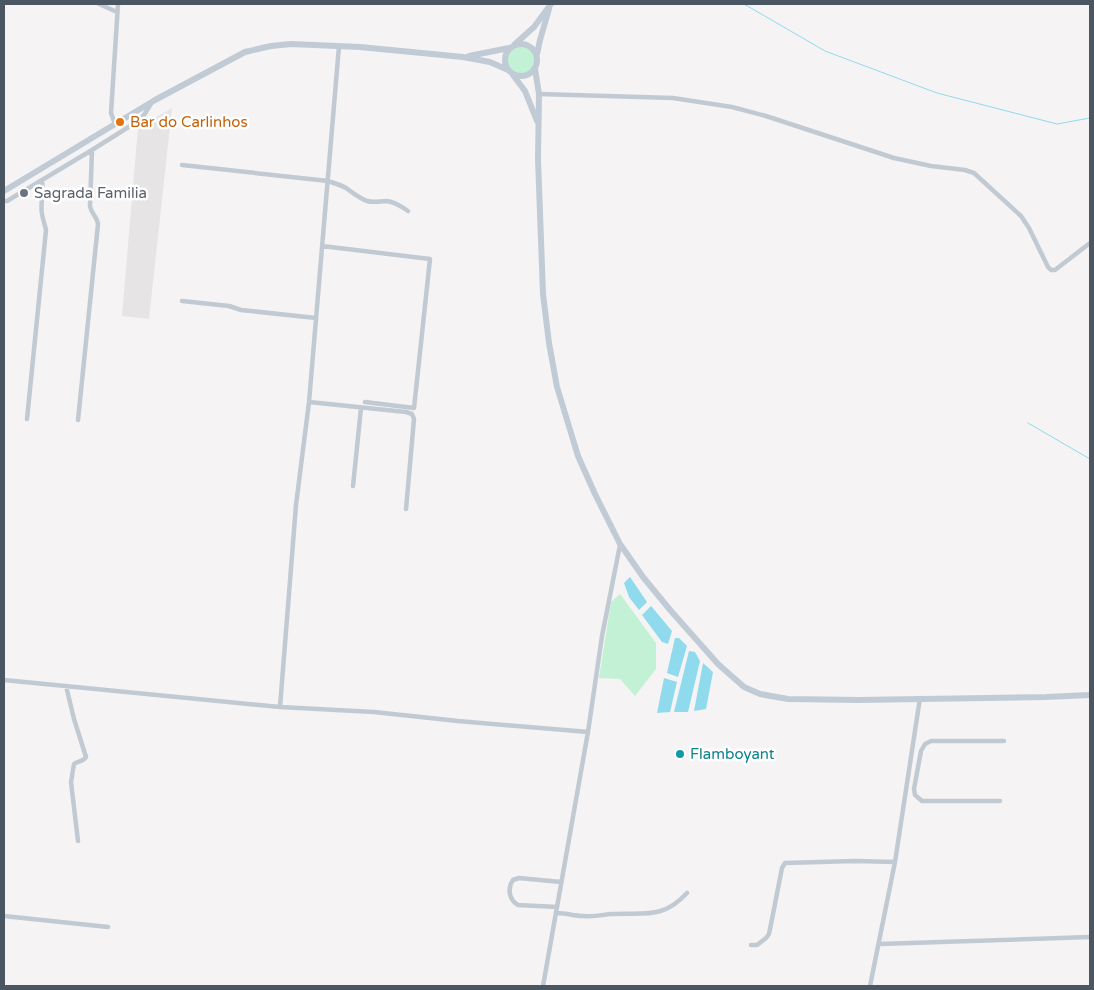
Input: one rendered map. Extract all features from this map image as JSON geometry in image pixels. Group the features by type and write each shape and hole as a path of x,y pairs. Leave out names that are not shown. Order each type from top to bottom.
{"street":[{"path":"98,4 117,12"},
{"path":"116,124 111,113 118,4"},
{"path":"538,125 525,91 505,64 505,59 506,53 511,47 534,27 551,4"},
{"path":"4,191 152,102 245,52 271,46 291,44 339,46 463,57 490,62 517,76 528,75 538,64 537,54 540,40 551,4"},
{"path":"463,57 485,54 524,43 530,45 537,54"},
{"path":"280,707 296,505 309,402 339,46"},
{"path":"535,69 539,94 538,159 543,294 557,387 578,456 620,544 643,577 718,664 740,684 753,692 767,696 788,698 858,700 1090,695"},
{"path":"528,98 534,100 539,94"},
{"path":"539,94 673,98 743,109 894,158 974,173 1021,216 1051,270 1054,270 1090,243"},
{"path":"4,202 135,123 144,115 152,102"},
{"path":"78,420 98,224 90,206 92,150"},
{"path":"182,166 328,180 346,188 359,198 376,202 394,202 408,212"},
{"path":"27,419 46,230 42,214 42,180"},
{"path":"322,246 430,259 414,408 365,402"},
{"path":"182,301 229,306 241,310 316,318"},
{"path":"309,402 406,412 414,416 406,509"},
{"path":"353,486 361,408"},
{"path":"543,986 588,732 602,636 620,544"},
{"path":"4,680 280,707 374,712 588,732"},
{"path":"66,686 86,758 74,764 71,782 78,841"},
{"path":"870,986 895,862 920,698"},
{"path":"1000,801 922,801 915,795 914,789 921,751 925,744 931,741 1004,741"},
{"path":"908,771 918,772"},
{"path":"750,946 757,945 769,934 782,868 785,864 855,861 895,862"},
{"path":"557,906 518,905 510,898 510,884 513,880 519,878 561,882"},
{"path":"556,913 584,916 611,914 645,915 672,906 687,893"},
{"path":"4,916 108,927"},
{"path":"879,944 1090,937"}],"shaded area":[{"path":"172,108 149,319 122,316 138,128"}],"green space":[{"path":"521,46 531,50 535,60 531,70 521,74 511,70 507,60 511,50"},
{"path":"620,594 656,643 656,669 635,696 620,679 599,678 611,602"}],"water":[{"path":"630,577 647,602 639,610 629,597 624,583"},
{"path":"651,606 672,631 668,644 662,642 642,615"},
{"path":"675,638 679,638 687,646 678,677 667,673"},
{"path":"689,651 695,652 700,661 688,712 674,712"},
{"path":"703,663 713,672 706,709 694,711"},
{"path":"664,678 677,682 670,712 657,713"}],"waterway":[{"path":"744,4 825,51 937,93 1057,124 1090,118"},
{"path":"1028,423 1090,459"}],"place":[{"name":"Bar do Carlinhos","path":"120,122"},
{"name":"Sagrada Familia","path":"24,193"},
{"name":"Flamboyant","path":"680,754"}]}
